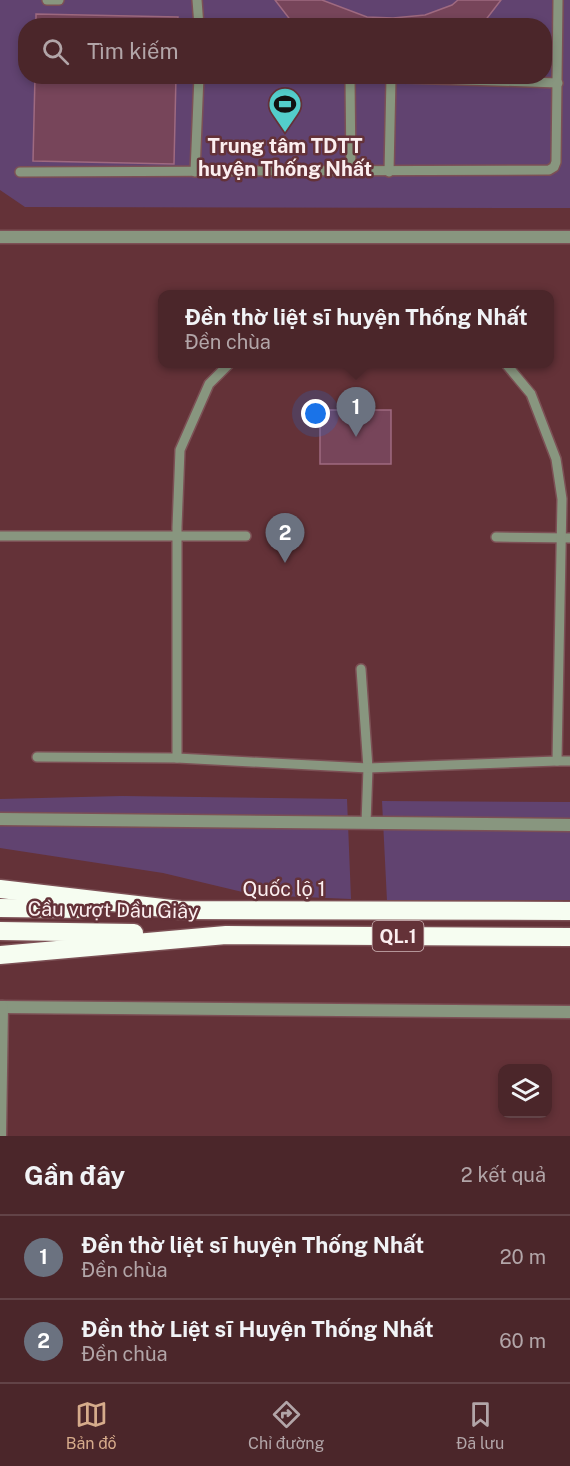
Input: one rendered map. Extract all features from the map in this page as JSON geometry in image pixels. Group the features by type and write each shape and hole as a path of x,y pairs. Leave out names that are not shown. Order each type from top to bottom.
{"highway":[{"name":"Quốc lộ 1","path":"0,889 180,910 570,911"},
{"name":"Cầu vượt Dầu Giây","path":"1,908 180,910"},
{"name":"Cầu vượt Dầu Giây","path":"2,931 226,935"},
{"name":"QL.1","path":"0,955 226,935 570,937"}],"street":[{"path":"0,237 570,237"},
{"path":"0,819 570,825"},
{"path":"0,1136 1,1007 570,1012"}],"lane":[{"path":"46,0 58,0"},
{"path":"197,0 198,18"},
{"path":"20,172 549,170 554,168 556,162 558,0"},
{"path":"552,83 558,83"},
{"path":"195,172 199,84"},
{"path":"350,84 351,172"},
{"path":"389,172 391,84"},
{"path":"177,758 177,537 180,450 209,384 224,368"},
{"path":"510,368 531,394 556,459 562,499 565,538 557,761"},
{"path":"0,536 246,536"},
{"path":"496,537 565,538"},
{"path":"361,669 368,768 366,823"},
{"path":"37,757 177,758 368,768 570,761"}],"shaded area":[{"name":"Trung tâm TDTT huyện Thống Nhất","path":"0,0 570,0 570,208 25,207 0,190"},
{"path":"122,796 347,799 351,899 255,895 163,873 0,848 0,799"},
{"path":"382,801 570,802 570,900 387,901"}],"building":[{"path":"275,0 322,0 367,17 393,18 289,18"},
{"path":"458,0 501,0 487,18 393,18 425,15 452,5"},
{"path":"36,14 178,17 178,18 36,18"},
{"path":"35,84 176,84 174,164 33,161"},
{"path":"320,410 391,410 391,464 320,464"}],"place":[{"name":"Trung tâm TDTT huyện Thống Nhất","path":"285,133"},
{"name":"Đền thờ liệt sĩ huyện Thống Nhất","path":"356,437"},
{"name":"Đền thờ Liệt sĩ Huyện Thống Nhất","path":"285,563"}]}
